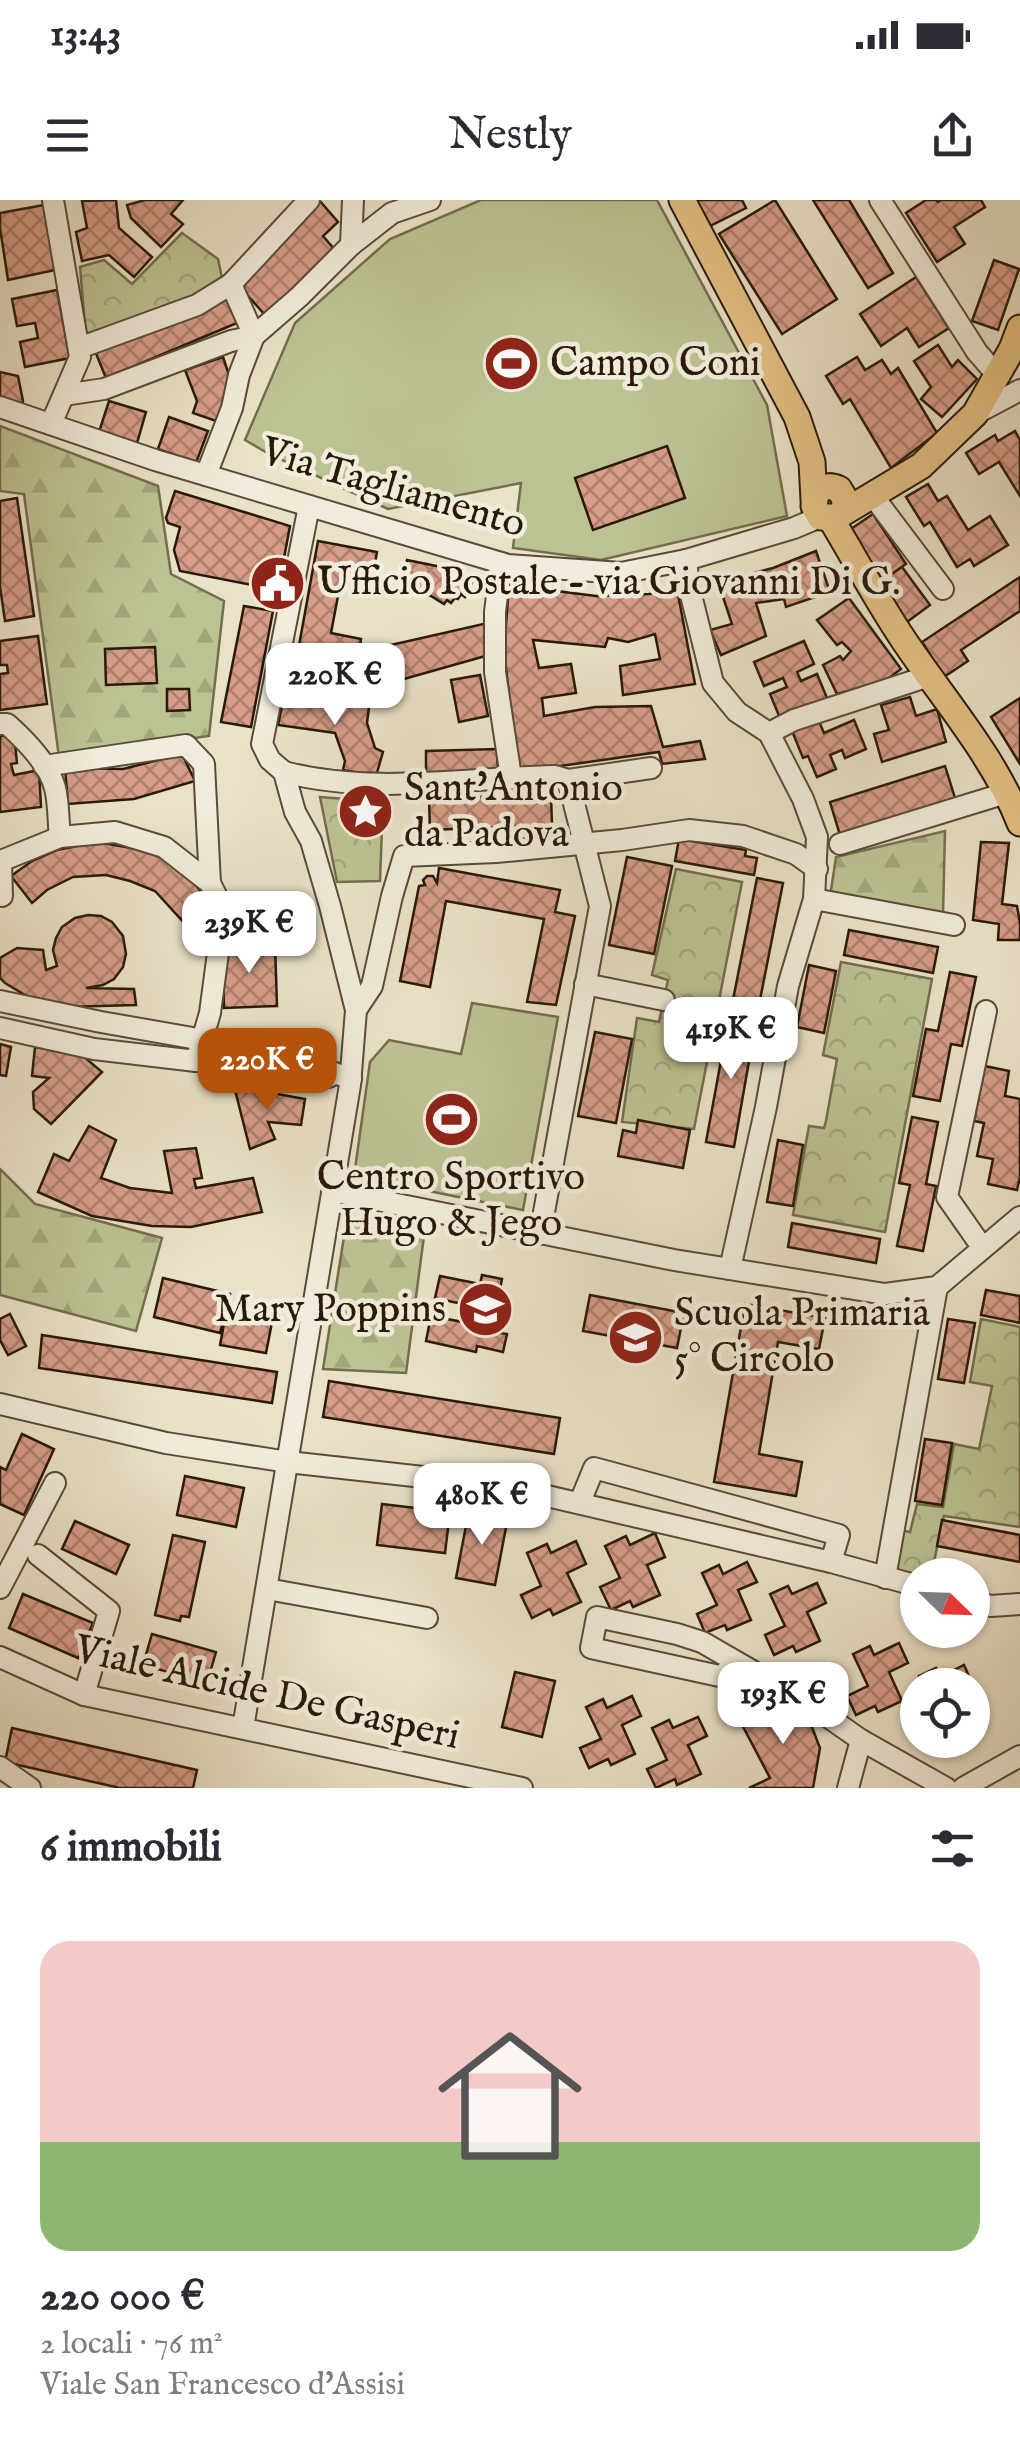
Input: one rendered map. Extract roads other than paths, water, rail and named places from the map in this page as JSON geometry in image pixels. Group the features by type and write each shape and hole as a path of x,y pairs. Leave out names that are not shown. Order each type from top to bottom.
{"main road":[{"path":"682,200 797,417 828,505 901,637 970,734 1020,823"},
{"path":"828,505 872,496 921,466 975,414 1012,392 1012,349 1020,328"}],"street":[{"path":"51,424 80,357 53,200"},
{"path":"79,348 197,306 231,284 309,200"},
{"path":"350,245 353,200"},
{"path":"64,395 104,389 230,341 254,336 350,245 392,214 430,200"},
{"path":"880,200 977,352 1012,392"},
{"path":"231,284 254,336"},
{"name":"Via Tagliamento","path":"206,475 254,336"},
{"name":"Via Tagliamento","path":"0,407 206,475 501,562 616,574 686,560 794,528 828,505"},
{"path":"872,496 943,589"},
{"path":"309,506 262,744 270,760 284,772 362,783 414,784 511,777 555,776 568,780 650,768"},
{"path":"686,560 713,683 737,712 769,732 818,837 814,899 788,986 730,1269"},
{"path":"501,562 495,612 495,672 511,777"},
{"path":"769,732 794,720 929,676"},
{"path":"0,724 8,724 22,736 55,786 60,836"},
{"path":"44,766 186,745 204,764 210,883 222,907 210,1012 196,1061"},
{"path":"284,772 295,812 311,841"},
{"path":"243,1728 351,1079 356,1010 311,841 306,805 309,778"},
{"path":"540,1234 600,906 568,780"},
{"path":"840,844 1006,793"},
{"path":"356,1010 372,986 404,856 496,852 689,830 742,836 796,854 817,869"},
{"path":"2,896 0,861 60,836 115,832 164,847 210,883"},
{"path":"814,899 954,925"},
{"path":"585,984 664,1000"},
{"path":"0,1001 202,1038 300,1060 351,1079"},
{"path":"982,1247 947,1197 986,1011"},
{"path":"94,1049 106,1022"},
{"path":"0,1028 94,1049 351,1079"},
{"path":"332,1191 661,1257 886,1294 936,1286 1020,1216"},
{"path":"598,1245 603,1223"},
{"path":"982,1247 1020,1233"},
{"path":"661,1257 666,1236"},
{"path":"885,1578 936,1286"},
{"path":"0,1404 166,1443 288,1462 504,1486 900,1582"},
{"path":"580,1502 594,1468 839,1536 831,1562"},
{"path":"0,1588 55,1483"},
{"path":"38,1555 110,1611 84,1694"},
{"path":"266,1589 427,1618"},
{"path":"990,1606 1020,1604"},
{"path":"733,1660 724,1677 591,1648 597,1616 702,1642 808,1703 861,1740 946,1788"},
{"name":"Viale Alcide De Gasperi","path":"0,1657 84,1694 522,1788"},
{"path":"848,1788 861,1740"},
{"path":"963,1788 1020,1756"},
{"path":"0,1766 30,1788"}],"place":[{"name":"Campo Coni","path":"511,364"},
{"name":"Ufficio Postale - via Giovanni Di G.","path":"278,583"},
{"name":"Sant'Antonio da Padova","path":"365,812"},
{"name":"Centro Sportivo Hugo & Jego","path":"451,1119"},
{"name":"Mary Poppins","path":"485,1310"},
{"name":"Scuola Primaria 5° Circolo","path":"635,1337"}]}
